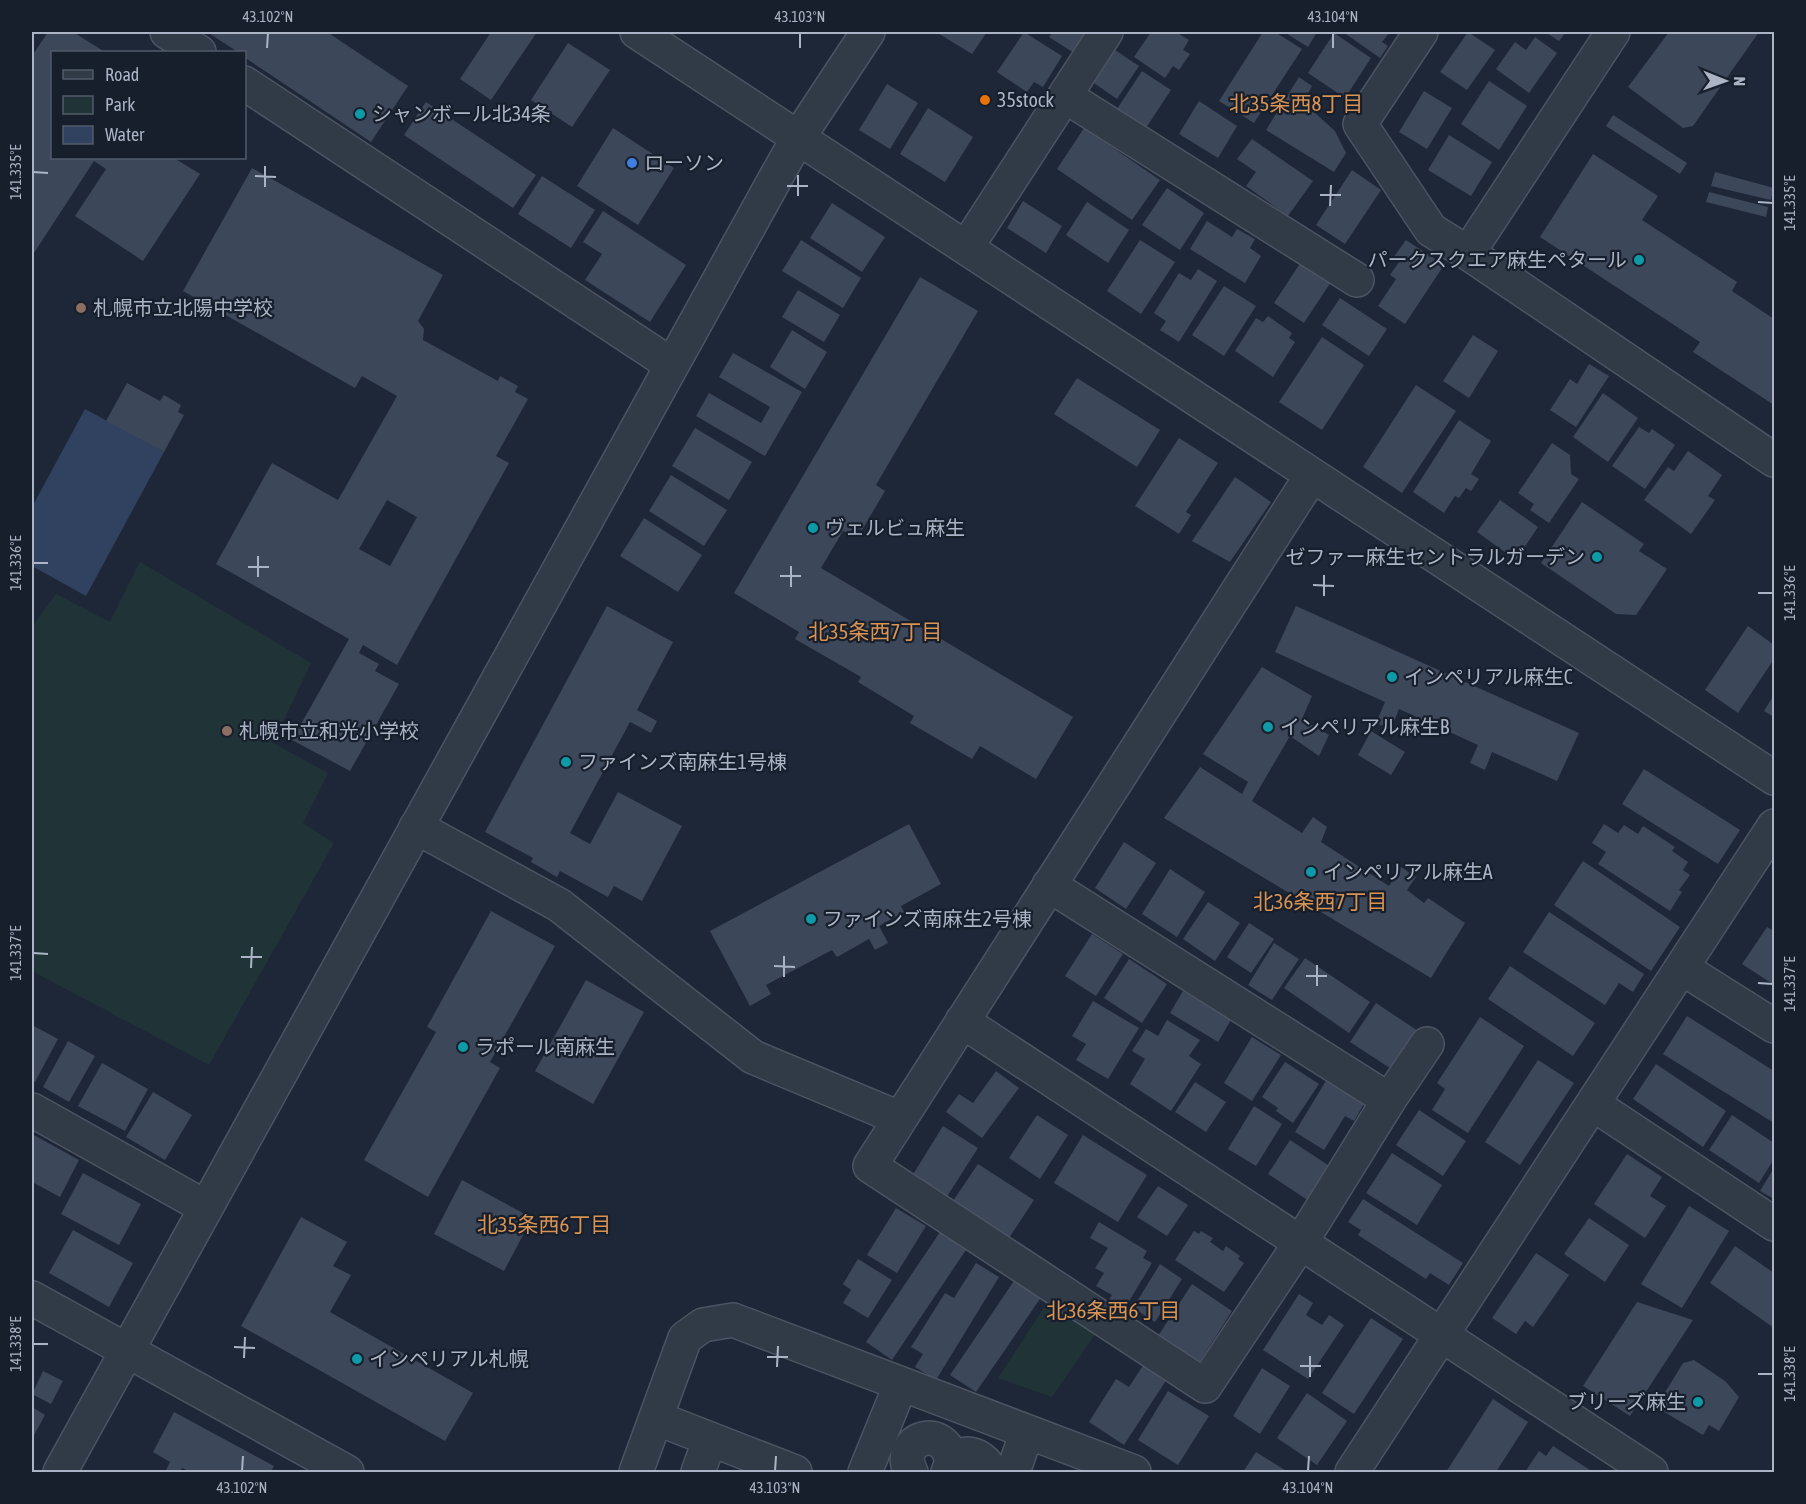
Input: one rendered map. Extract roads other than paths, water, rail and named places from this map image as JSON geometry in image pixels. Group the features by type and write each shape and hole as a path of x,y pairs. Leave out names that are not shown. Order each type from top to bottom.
{"street":[{"path":"167,32 197,51"},
{"path":"637,32 1774,778"},
{"path":"60,1473 798,138 868,32"},
{"path":"966,248 1106,32"},
{"path":"1421,32 1360,124 1431,230 1774,460"},
{"path":"1468,253 1613,32"},
{"path":"246,84 672,365"},
{"path":"1065,96 1357,280"},
{"path":"1312,475 870,1166 1205,1386 1301,1242 1389,1100 1427,1044"},
{"path":"416,826 559,905 753,1057 899,1118"},
{"path":"1352,1473 1774,826"},
{"path":"1049,885 1389,1100"},
{"path":"1682,968 1774,1026"},
{"path":"962,1021 1651,1473"},
{"path":"1593,1104 1774,1224"},
{"path":"32,1110 206,1208"},
{"path":"32,1298 126,1351 309,1464 347,1473"},
{"path":"636,1473 686,1338 703,1325 733,1320 1133,1472"},
{"path":"865,1473 901,1384"},
{"path":"656,1418 710,1439 743,1463 795,1473"},
{"path":"878,1439 910,1462 914,1443 924,1438 935,1438 944,1443 968,1466 993,1419"},
{"path":"1013,1473 1026,1432"},
{"path":"698,1473 710,1439"}],"water":[{"path":"85,409 164,452 86,596 32,566 32,507"}],"place":[{"name":"35stock","path":"985,100"},
{"name":"シャンボール北34条","path":"360,114"},
{"name":"ローソン","path":"632,163"},
{"name":"パークスクエア麻生ペタール","path":"1639,260"},
{"name":"札幌市立北陽中学校","path":"81,308"},
{"name":"ヴェルビュ麻生","path":"813,528"},
{"name":"ゼファー麻生セントラルガーデン","path":"1597,557"},
{"name":"インペリアル麻生C","path":"1392,677"},
{"name":"インペリアル麻生B","path":"1268,727"},
{"name":"札幌市立和光小学校","path":"227,731"},
{"name":"ファインズ南麻生1号棟","path":"566,762"},
{"name":"インペリアル麻生A","path":"1311,872"},
{"name":"ファインズ南麻生2号棟","path":"811,919"},
{"name":"ラポール南麻生","path":"463,1047"},
{"name":"インペリアル札幌","path":"357,1359"},
{"name":"ブリーズ麻生","path":"1698,1402"}],"district":[{"name":"北35条西8丁目","path":"1296,104"},
{"name":"北35条西7丁目","path":"875,632"},
{"name":"北36条西7丁目","path":"1320,902"},
{"name":"北35条西6丁目","path":"544,1225"},
{"name":"北36条西6丁目","path":"1113,1311"}]}
